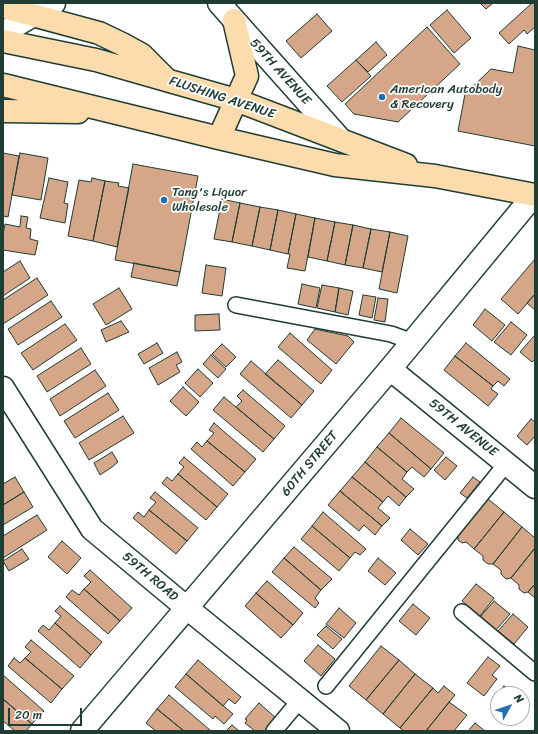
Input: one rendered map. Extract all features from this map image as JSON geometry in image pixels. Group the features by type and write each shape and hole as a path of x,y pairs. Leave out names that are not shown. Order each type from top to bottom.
{"main road":[{"path":"3,7 99,33 142,55 168,80"},
{"path":"219,138 247,76 234,20"},
{"name":"FLUSHING AVENUE","path":"3,41 96,60 236,100 435,176"},
{"name":"FLUSHING AVENUE","path":"3,85 335,165 435,176 535,195"},
{"path":"3,111 117,113"}],"street":[{"path":"3,33 54,3"},
{"name":"59TH AVENUE","path":"218,3 341,140"},
{"name":"60TH STREET","path":"82,731 390,370 535,195"},
{"name":"59TH AVENUE","path":"390,370 535,487"},
{"name":"59TH ROAD","path":"3,388 92,529 338,731"}],"lane":[{"path":"236,305 391,334 413,342"},
{"path":"326,686 506,464"},
{"path":"462,612 535,673"},
{"path":"274,731 300,700"}],"building":[{"path":"480,3 493,3 486,9"},
{"path":"532,3 535,3 535,27 527,34 524,30 509,44 499,33"},
{"path":"447,10 471,38 454,53 430,25"},
{"path":"317,14 332,31 301,58 286,41"},
{"path":"427,27 460,64 398,122 354,114 345,104"},
{"path":"376,42 387,55 368,72 356,60"},
{"path":"518,46 535,50 535,146 458,131 465,94 491,69 513,73"},
{"path":"356,60 371,76 342,102 327,86"},
{"path":"3,153 19,156 8,217 3,216"},
{"path":"20,153 48,158 41,200 12,195"},
{"path":"133,164 198,176 180,272 115,260"},
{"path":"49,178 68,182 64,203 68,204 65,223 40,218"},
{"path":"92,178 105,181 93,241 68,236 79,180 91,182"},
{"path":"105,181 119,183 118,186 129,188 117,247 93,241"},
{"path":"222,199 240,203 232,242 214,239"},
{"path":"240,203 260,207 252,246 232,242"},
{"path":"260,207 278,210 270,250 252,246"},
{"path":"278,210 296,214 288,254 270,250"},
{"path":"296,214 315,218 305,271 287,268 290,254 288,254"},
{"path":"21,216 28,217 26,228 31,229 30,239 38,241 35,255 3,250 3,234 5,224 20,227"},
{"path":"315,218 335,222 327,261 308,257"},
{"path":"335,222 353,225 345,265 327,261"},
{"path":"353,225 371,229 363,268 345,265"},
{"path":"371,229 390,232 382,272 363,268"},
{"path":"390,232 408,236 397,293 379,289"},
{"path":"535,259 535,294 518,314 501,299"},
{"path":"20,261 30,278 3,296 3,272"},
{"path":"134,263 180,272 177,286 131,277"},
{"path":"206,265 226,268 222,296 202,293"},
{"path":"37,278 48,295 3,324 3,300"},
{"path":"302,284 320,288 316,308 298,304"},
{"path":"322,285 339,288 335,312 317,308"},
{"path":"119,288 132,309 106,325 93,304"},
{"path":"339,288 353,291 348,315 335,312"},
{"path":"535,294 535,310 527,303"},
{"path":"363,295 376,297 372,318 359,315"},
{"path":"378,298 388,299 385,322 374,320"},
{"path":"51,301 62,317 18,345 8,329"},
{"path":"485,309 505,325 492,341 473,325"},
{"path":"219,314 220,330 195,331 195,315"},
{"path":"121,321 129,332 106,342 101,330"},
{"path":"511,322 527,335 511,355 494,342"},
{"path":"65,324 77,340 33,370 21,353"},
{"path":"315,329 348,336 354,342 336,364 307,340"},
{"path":"290,333 332,370 321,384 278,347"},
{"path":"535,335 535,359 532,362 520,352"},
{"path":"157,343 163,353 144,364 138,354"},
{"path":"466,343 510,379 504,386 498,381 493,386 455,356"},
{"path":"222,344 236,357 226,367 212,354"},
{"path":"81,348 91,364 47,392 37,376"},
{"path":"177,352 182,362 176,365 180,372 158,385 149,368"},
{"path":"211,355 226,369 218,378 203,364"},
{"path":"455,356 493,386 491,389 498,394 488,406 444,370"},
{"path":"278,360 314,391 302,405 265,374"},
{"path":"251,361 302,405 291,418 240,374"},
{"path":"198,369 213,383 200,397 185,383"},
{"path":"95,370 106,386 60,416 50,399"},
{"path":"183,387 199,402 186,416 170,401"},
{"path":"243,390 285,426 274,439 236,407 242,401 237,396"},
{"path":"108,393 119,410 75,438 64,421"},
{"path":"224,397 274,439 263,452 213,410"},
{"path":"123,416 134,433 89,460 79,443"},
{"path":"401,418 444,453 431,469 389,433"},
{"path":"531,419 535,422 535,436 527,445 517,436"},
{"path":"214,423 256,459 245,472 207,441 214,433 209,430"},
{"path":"389,433 431,469 424,477 412,467 407,472 377,447"},
{"path":"207,441 245,472 233,486 191,449 197,442 202,447"},
{"path":"377,447 407,472 402,479 414,489 406,497 365,462"},
{"path":"112,452 118,462 100,475 94,463"},
{"path":"184,457 228,494 217,507 178,474 184,467 179,463"},
{"path":"446,457 457,466 445,480 434,470"},
{"path":"365,462 406,497 399,506 388,496 383,502 352,477"},
{"path":"178,474 217,507 206,520 162,483 167,477 172,481"},
{"path":"15,477 24,492 3,505 3,484"},
{"path":"352,477 383,502 378,508 390,518 382,526 340,491"},
{"path":"473,477 480,482 467,498 460,493"},
{"path":"340,491 382,526 375,535 364,525 359,531 328,505"},
{"path":"24,492 33,507 3,525 3,505"},
{"path":"155,492 198,528 187,541 149,510 156,502 150,498"},
{"path":"488,499 504,512 474,549 466,542 462,543 458,540 458,536"},
{"path":"149,510 187,541 176,554 133,518 138,512 144,517"},
{"path":"323,512 366,549 360,555 355,552 350,558 312,526"},
{"path":"504,512 522,527 493,564 488,564 483,560 483,556 474,549"},
{"path":"37,515 47,530 3,558 3,536"},
{"path":"312,526 350,558 339,571 301,539"},
{"path":"522,527 535,538 535,548 511,578 506,579 501,574 501,570 493,564"},
{"path":"410,529 428,544 418,555 401,540"},
{"path":"62,541 81,558 67,574 48,557"},
{"path":"294,547 332,579 321,590 284,558"},
{"path":"535,548 535,584 528,592 524,593 519,589 519,585 511,578"},
{"path":"22,549 29,559 9,571 3,561"},
{"path":"284,558 321,590 315,598 319,603 315,608 272,572"},
{"path":"378,558 396,573 385,585 368,571"},
{"path":"90,570 132,608 120,621 84,589 91,582 84,576"},
{"path":"267,581 303,613 293,625 256,593"},
{"path":"476,584 494,598 480,616 462,601"},
{"path":"535,584 535,598 528,592"},
{"path":"84,589 120,621 108,634 66,597 72,590 79,595"},
{"path":"256,593 293,625 281,638 245,606"},
{"path":"494,601 510,614 496,630 480,617"},
{"path":"413,604 430,618 416,635 399,621"},
{"path":"60,606 102,642 91,655 55,623 61,616 55,611"},
{"path":"339,608 356,623 344,638 326,624"},
{"path":"513,614 528,627 514,644 498,631"},
{"path":"55,623 91,655 80,668 38,631 43,625 49,630"},
{"path":"326,626 342,639 333,649 317,635"},
{"path":"31,640 74,676 62,689 25,658 31,652 25,647"},
{"path":"318,645 335,659 321,676 304,661"},
{"path":"381,646 399,660 366,700 349,686"},
{"path":"488,657 500,666 492,675 497,679 490,686 484,696 467,683"},
{"path":"14,658 20,663 25,658 62,689 51,703 8,666"},
{"path":"198,660 241,697 235,704 229,699 223,706 186,674"},
{"path":"399,660 415,674 383,714 366,700"},
{"path":"186,674 233,714 224,724 215,716 213,719 175,687"},
{"path":"415,674 433,688 400,728 383,714"},
{"path":"3,675 44,711 32,724 3,699"},
{"path":"444,686 455,695 426,731 404,731 400,728 433,688 438,693"},
{"path":"169,695 211,731 184,731 157,709"},
{"path":"3,699 32,724 26,731 15,731 3,721"},
{"path":"449,702 467,715 454,731 426,731"},
{"path":"259,703 277,719 267,731 255,731 245,723 247,720 245,719"},
{"path":"157,709 184,731 156,731 146,723"},
{"path":"475,723 485,731 468,731"},
{"path":"232,725 239,731 226,731"}],"place":[{"name":"American Autobody & Recovery","path":"382,97"},
{"name":"Tang's Liquor Wholesale","path":"164,200"}]}
